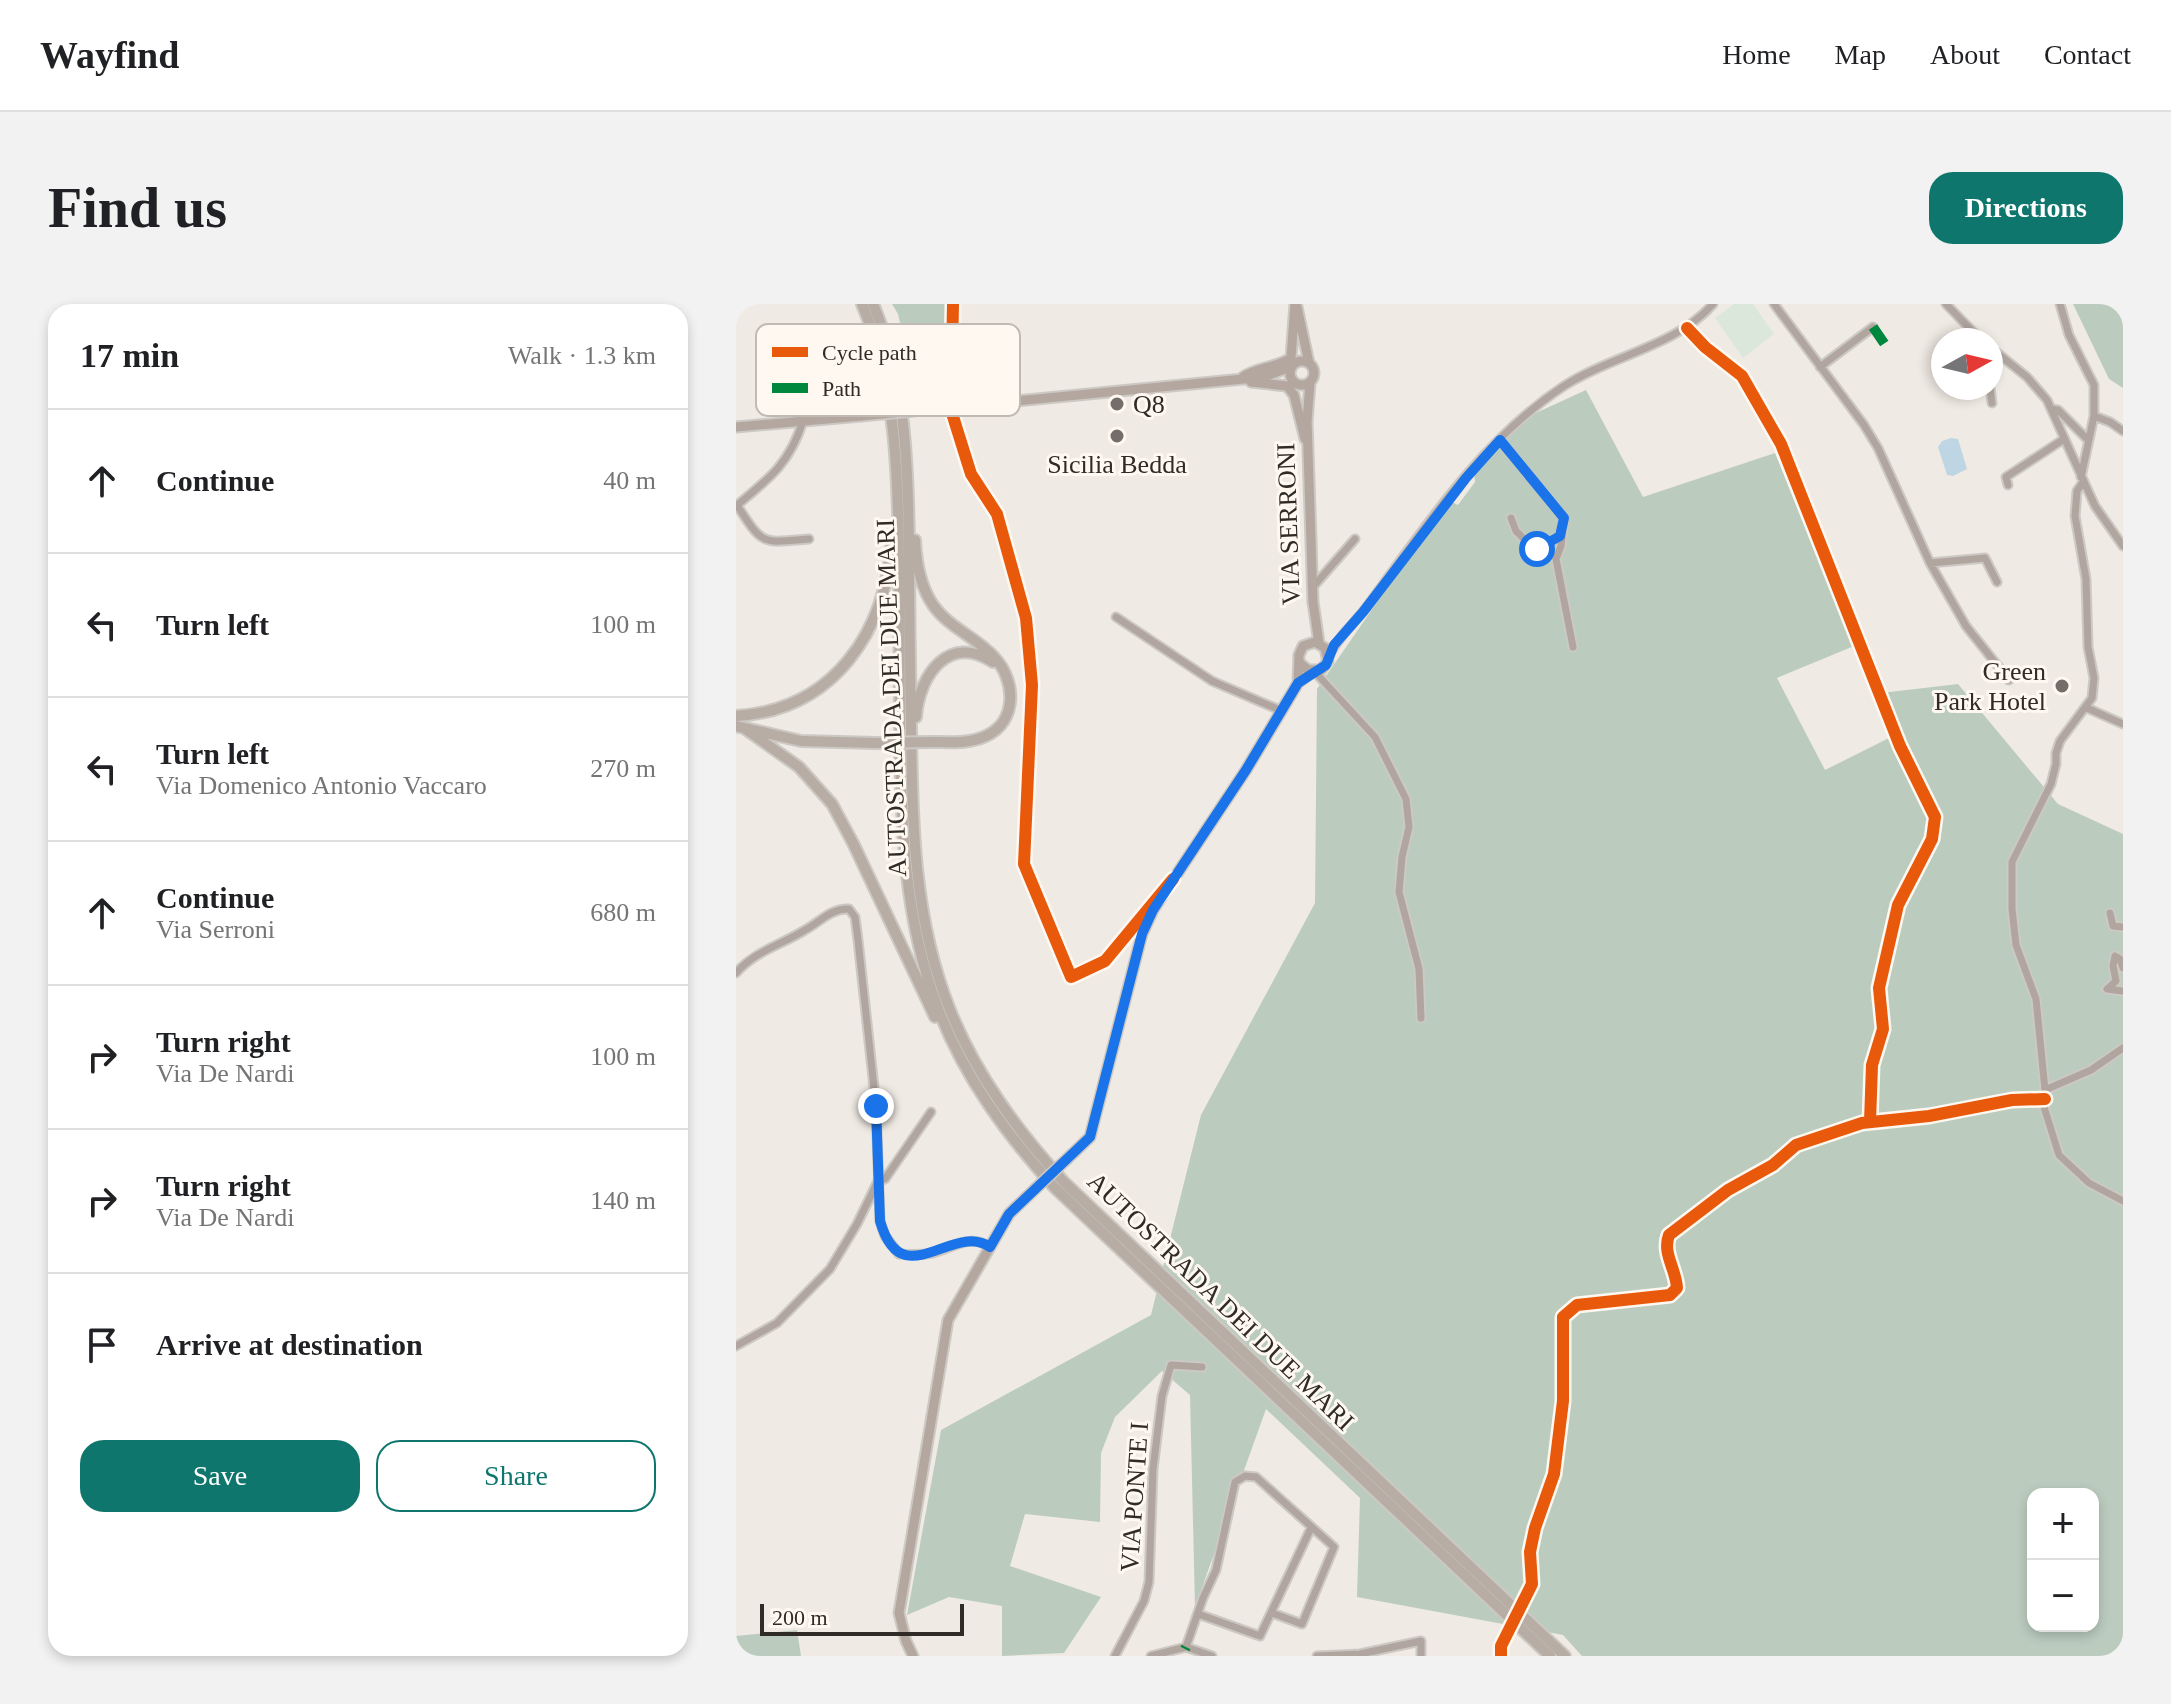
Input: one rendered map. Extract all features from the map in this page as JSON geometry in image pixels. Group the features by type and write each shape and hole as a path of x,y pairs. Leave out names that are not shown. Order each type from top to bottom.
{"highway":[{"name":"AUTOSTRADA DEI DUE MARI","path":"862,304 868,324"},
{"name":"AUTOSTRADA DEI DUE MARI","path":"873,304 880,324"},
{"path":"878,316 882,324"},
{"path":"736,716 781,707 821,686 853,656 873,622 887,581 892,541 888,416"},
{"name":"AUTOSTRADA DEI DUE MARI","path":"892,416 898,511 904,858 915,934 940,1014 966,1067 1012,1138 1055,1188 1438,1543 1565,1656"},
{"name":"AUTOSTRADA DEI DUE MARI","path":"902,416 906,452 911,799 921,909 931,953 950,1010 975,1062 1004,1109 1063,1181 1201,1321"},
{"path":"740,727 801,741 931,742 977,739 998,727 1007,714 1010,686 1004,671 994,656 940,613 922,581 915,543 908,416"},
{"path":"921,909 916,750 917,709 921,691 927,676 937,664 956,654 978,654 1004,671"},
{"path":"740,727 799,767 832,804 976,1097 1008,1142 1055,1188"},
{"name":"AUTOSTRADA DEI DUE MARI","path":"1438,1543 1550,1656"}],"main road":[{"path":"1240,380 1250,372 1280,365 1291,358 1296,304"},
{"path":"1296,304 1314,373 1310,383 1307,421"},
{"path":"1300,326 1290,373 1301,394 1307,421"},
{"path":"1020,400 1264,377 1294,364 1309,363"},
{"path":"1264,377 1302,386 1310,383"},
{"path":"1240,380 1287,386 1294,395 1301,431 1308,448"},
{"path":"736,427 861,416"},
{"name":"VIA SERRONI","path":"1298,683 1318,673 1328,657 1314,626 1307,421"},
{"name":"VIA SERRONI","path":"913,1656 899,1613 948,1320 1009,1214 1090,1137 1149,911 1246,770 1282,711 1298,683 1301,650 1307,644 1314,626"},
{"name":"VIA SERRONI","path":"1307,644 1320,644"},
{"path":"1301,664 1318,673"}],"street":[{"path":"952,324 953,304"},
{"path":"1328,657 1334,645 1428,526 1521,419 1565,385 1687,328 1713,304"},
{"path":"1774,304 1878,448 1930,563 1966,626 2009,680"},
{"path":"1946,304 1969,328"},
{"path":"2060,304 2069,335 2094,385 2094,416 2082,480 2077,491 2075,516 2086,579 2088,647 2094,678 2092,698 2060,741 2051,784 2012,862 2016,945 2036,999 2044,1107 2059,1155 2089,1183 2123,1201"},
{"path":"1820,367 1873,327"},
{"path":"1687,328 1705,347 1742,376 1781,444 1900,746 1935,817 1932,839 1898,905 1879,988 1883,1029 1872,1065 1870,1122"},
{"path":"2003,358 2027,377 2052,409 2095,506 2123,546"},
{"path":"2052,409 2058,410 2088,440"},
{"path":"950,416 971,474 997,514 1026,618 1032,685 1024,864 1071,977 1105,961 1149,911"},
{"path":"2094,416 2123,431"},
{"path":"803,421 791,455 773,475 736,506 755,534 768,542 809,539"},
{"path":"2008,485 2006,477 2064,439"},
{"path":"1500,440 1562,515 1561,546 1556,559 1573,647"},
{"path":"2072,457 2086,454"},
{"path":"1511,518 1516,531 1533,548 1540,548 1560,536"},
{"path":"1312,588 1355,539"},
{"path":"1930,563 1985,558 1997,582"},
{"path":"1116,617 1212,681 1282,711"},
{"path":"1320,644 1334,645"},
{"path":"1318,673 1375,737 1406,799 1409,827 1399,873 1399,892 1419,969 1421,1018"},
{"path":"2087,708 2123,724"},
{"path":"736,973 746,961 838,910 849,909 853,912 876,1106 880,1221 885,1236 899,1254 915,1256 970,1240 978,1240 990,1247"},
{"path":"2110,913 2113,926 2123,927"},
{"path":"2123,968 2120,959 2115,956 2116,981 2107,989 2123,991"},
{"path":"1523,1606 1532,1584 1530,1552 1535,1528 1554,1474 1563,1401 1563,1317 1577,1305 1670,1295 1677,1288 1665,1244 1669,1235 1728,1190 1773,1165 1796,1145 1870,1122 1929,1116 2045,1094 2091,1070 2123,1048"},
{"path":"736,1346 777,1323 830,1269 878,1181 885,1179 931,1112"},
{"name":"VIA PONTE I","path":"1115,1656 1144,1601 1149,1582 1153,1469 1162,1396 1171,1365 1202,1367"},
{"path":"1186,1647 1216,1570 1235,1482 1245,1476 1256,1477 1334,1547 1302,1624 1272,1613"},
{"path":"1198,1614 1260,1636 1311,1528"},
{"path":"1501,1656 1501,1646 1510,1629"},
{"path":"1317,1656 1360,1654 1421,1641 1421,1656"},
{"path":"1151,1656 1186,1647 1212,1656"}],"shaded area":[{"path":"1734,304 1753,304 1774,334 1743,358 1715,318"}],"green space":[{"path":"892,304 950,304 949,324 900,324"},
{"path":"2073,304 2123,304 2123,388 2109,379"},
{"path":"1586,390 1643,497 1775,453 1854,646 1777,678 1825,770 1893,736 1881,693 1958,684 2058,804 2123,834 2123,1656 1582,1656 1563,1635 1357,1597 1360,1498 1266,1409 1195,1607 1190,1395 1162,1371 1115,1417 1101,1453 1100,1522 1025,1514 1010,1566 1101,1597 1064,1653 1002,1656 1002,1606 949,1597 907,1615 941,1430 1151,1315 1201,1115 1315,903 1317,689 1409,556 1452,502 1458,505 1475,482 1474,472 1527,417"},
{"path":"797,1630 801,1656 736,1656 736,1636"}],"water":[{"path":"1958,439 1967,469 1953,476 1947,475 1938,447 1942,441"}],"marked path":[{"path":"1873,327 1886,346 1891,344"}],"cycle path":[{"path":"953,304 953,324"},
{"path":"1687,328 1705,347 1742,376 1781,444 1900,746 1935,817 1932,839 1898,905 1879,988 1883,1029 1872,1065 1870,1122"},
{"path":"953,416 971,474 997,514 1026,618 1032,685 1024,864 1071,977 1105,961 1173,879"},
{"path":"1501,1656 1501,1646 1532,1584 1530,1552 1554,1474 1563,1401 1563,1317 1577,1305 1670,1295 1677,1288 1668,1255 1669,1235 1728,1190 1773,1165 1796,1145 1862,1123 1929,1116 2012,1100 2045,1099"}],"place":[{"name":"Q8","path":"1117,404"},
{"name":"Sicilia Bedda","path":"1117,436"},
{"name":"Green Park Hotel","path":"2062,686"}],"route":[{"path":"876,1106 880,1221 892,1248 899,1254 915,1256 970,1240 978,1240 990,1247 1009,1214 1090,1137 1142,934 1153,910 1246,770 1298,683 1326,665 1334,645 1466,478 1500,440 1564,518 1560,536 1537,549"}]}
